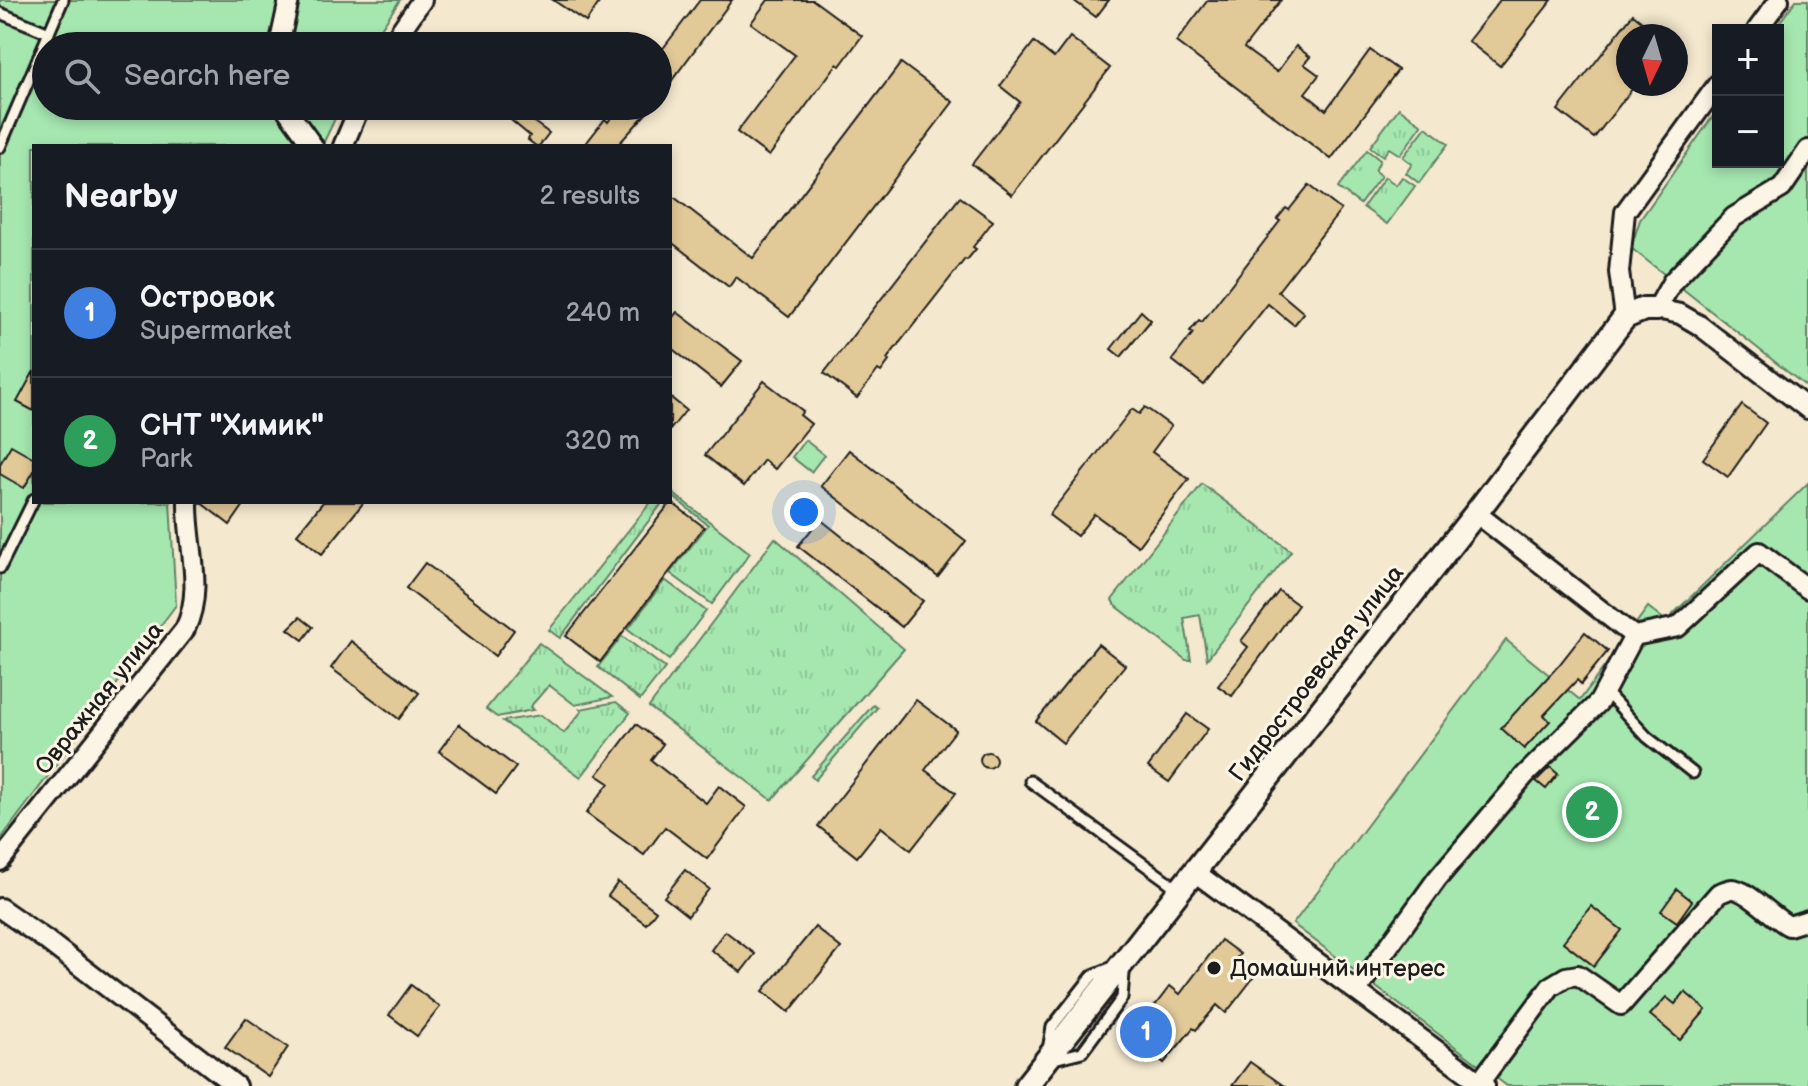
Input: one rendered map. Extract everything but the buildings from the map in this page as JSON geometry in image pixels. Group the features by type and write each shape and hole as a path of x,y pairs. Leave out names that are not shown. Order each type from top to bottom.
{"street":[{"path":"282,32 289,0"},
{"path":"400,32 422,0"},
{"path":"1761,24 1779,0"},
{"path":"1712,92 1625,212 1619,272 1625,317 1644,309 1680,314 1806,403"},
{"path":"294,120 312,144"},
{"path":"344,144 354,120"},
{"path":"1657,309 1672,282 1734,217 1782,188 1808,150"},
{"name":"Гидростроевская улица","path":"1026,1086 1196,873 1625,317"},
{"name":"Овражная улица","path":"0,861 185,629 192,614 195,584 188,504"},
{"path":"1476,513 1634,636 1678,627 1759,552 1808,589"},
{"path":"1357,990 1437,879 1525,775 1599,702 1634,636"},
{"path":"1196,873 1482,1084 1551,986 1566,977 1578,975 1621,1005 1719,893 1733,889 1747,893 1774,919 1789,926 1808,920"},
{"path":"0,908 236,1086"}],"lane":[{"path":"49,32 63,0"},
{"path":"0,13 47,32"},
{"path":"0,147 32,73"},
{"path":"0,568 32,503"},
{"path":"1605,691 1647,737 1693,773"},
{"path":"1030,781 1181,891"}],"green space":[{"path":"0,0 400,0 378,32 32,32 32,120 334,120 323,144 32,144 32,504 170,504 176,605 0,840"},
{"path":"1796,0 1808,0 1808,388 1631,248 1640,220 1712,118 1712,168 1784,168 1784,24 1778,24"},
{"path":"1399,108 1422,125 1400,155 1389,148 1383,156 1370,147"},
{"path":"1426,127 1448,144 1419,183 1406,173 1412,164 1403,157"},
{"path":"1367,150 1380,160 1375,171 1381,176 1360,204 1338,188"},
{"path":"1385,177 1396,185 1402,177 1415,186 1387,224 1363,207"},
{"path":"805,440 824,455 811,472 792,457"},
{"path":"1808,483 1808,1086 1507,1086 1293,924 1506,640 1580,700 1648,607 1666,621"},
{"path":"1202,484 1291,551 1207,659 1200,615 1184,618 1191,660 1186,660 1112,600"},
{"path":"672,493 750,553 712,604 670,573 708,525"},
{"path":"649,504 661,504 560,638 549,630"},
{"path":"775,538 904,649 772,800 649,707"},
{"path":"665,580 706,611 669,660 628,629"},
{"path":"622,636 665,668 640,700 598,667"},
{"path":"539,643 612,697 575,705 549,685 530,707 533,710 497,717 486,709"},
{"path":"616,702 630,713 581,777 503,721 541,715 564,733 582,711 580,709"},
{"path":"873,705 877,708 815,780 811,776"}],"place":[{"name":"СНТ \"Химик\"","path":"1592,812"},
{"name":"Домашний интерес","path":"1214,968"},
{"name":"Островок","path":"1146,1032"}]}
